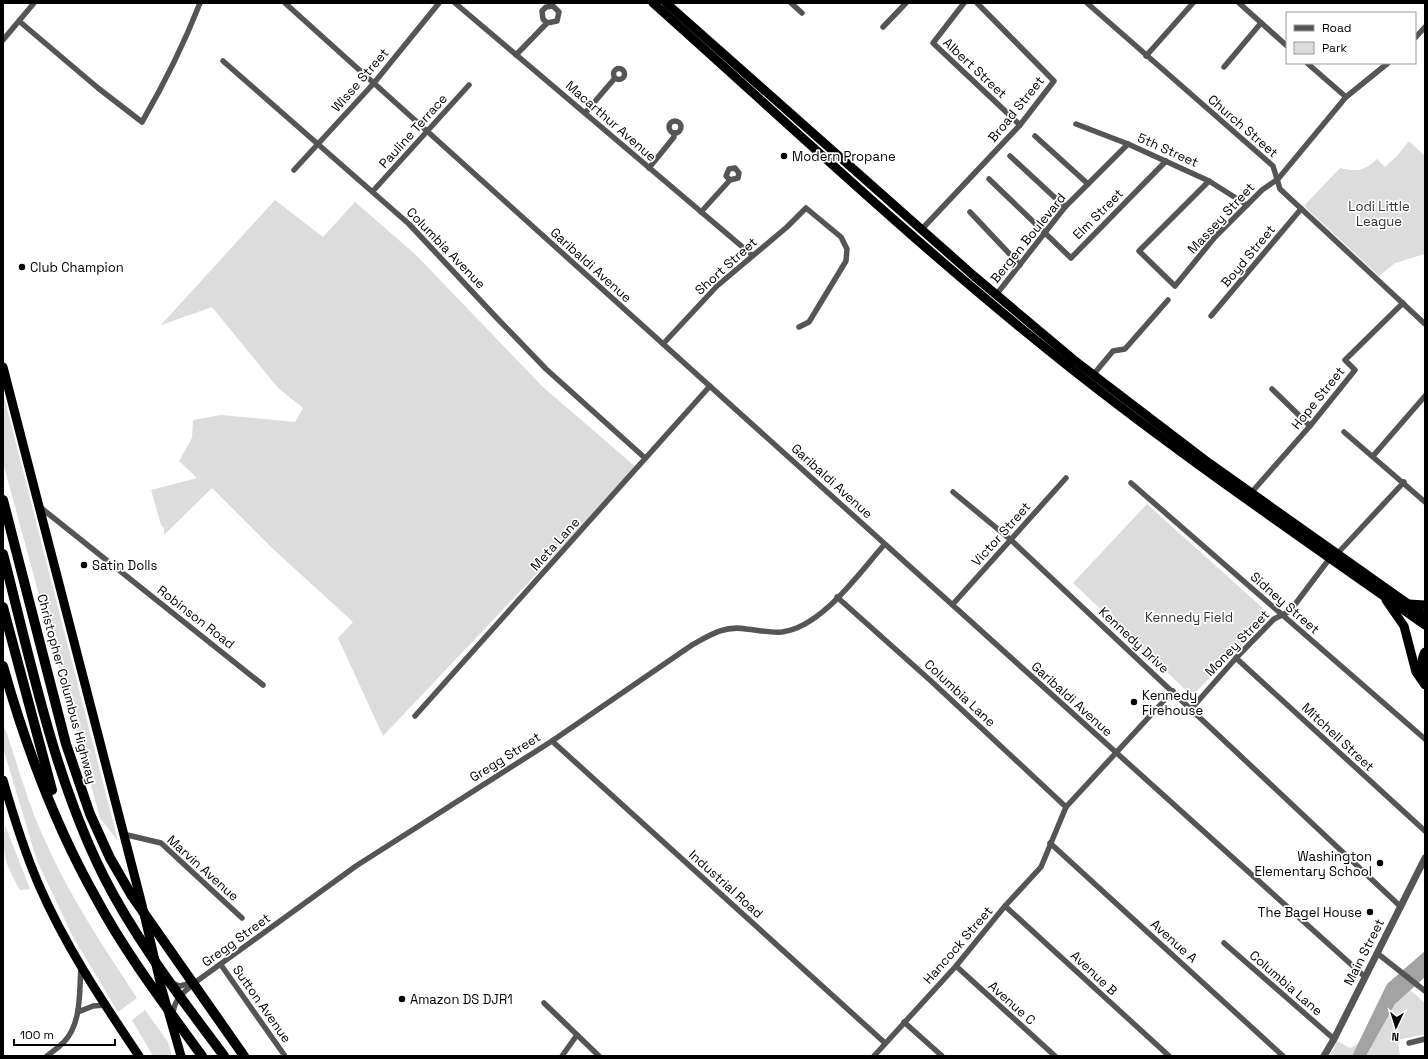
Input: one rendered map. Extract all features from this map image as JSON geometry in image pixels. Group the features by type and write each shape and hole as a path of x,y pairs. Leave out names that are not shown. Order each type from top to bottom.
{"highway":[{"path":"653,3 929,249 1033,338 1142,423 1334,556 1425,616"},
{"path":"666,3 921,230 996,295 1093,375 1334,556 1383,596 1425,625"},
{"path":"3,367 40,507 158,974 181,1056"},
{"name":"Christopher Columbus Highway","path":"3,500 73,768 100,836 132,896 244,1056"},
{"name":"Christopher Columbus Highway","path":"3,554 52,738 71,803 103,876 127,918 188,1007 224,1056"},
{"path":"1383,596 1404,626 1416,672 1425,685"},
{"path":"1407,604 1425,606"},
{"path":"3,607 64,833"},
{"path":"1425,652 1422,658 1422,669 1425,673"},
{"path":"3,666 26,743 64,833 95,898 127,949 202,1056"},
{"path":"3,780 11,810 38,884 54,917 81,965 139,1056"}],"street":[{"path":"3,40 34,3"},
{"path":"19,21 98,88 142,122 158,95 184,42 200,3"},
{"name":"Garibaldi Avenue","path":"285,3 884,545 953,604 1364,976"},
{"name":"Wisse Street","path":"294,170 374,83 439,3"},
{"name":"Macarthur Avenue","path":"455,3 752,255"},
{"path":"791,3 802,13"},
{"path":"883,27 906,3"},
{"name":"Albert Street","path":"964,3 933,43 1020,125"},
{"name":"Broad Street","path":"921,230 1020,125 1054,81 977,3"},
{"name":"Church Street","path":"1087,3 1273,166 1280,189 1425,324"},
{"path":"1094,8 1098,3"},
{"path":"1146,56 1193,3"},
{"path":"1239,3 1286,45"},
{"path":"516,54 547,23"},
{"path":"1224,67 1261,23"},
{"path":"1416,37 1425,27"},
{"name":"Columbia Avenue","path":"223,61 374,191 425,239 494,315 546,369 645,458"},
{"path":"1308,64 1346,97"},
{"name":"Massey Street","path":"1209,181 1139,250 1175,286 1216,237 1262,190 1278,179 1346,97 1387,64"},
{"path":"585,113 614,78"},
{"name":"Pauline Terrace","path":"374,191 469,85"},
{"name":"5th Street","path":"1076,124 1128,144 1209,181 1247,205"},
{"path":"649,168 674,137 674,133"},
{"path":"1035,136 1088,184"},
{"name":"Bergen Boulevard","path":"996,295 1065,207 1128,144"},
{"path":"1010,156 1065,207"},
{"name":"Elm Street","path":"1045,233 1071,258 1166,161"},
{"path":"989,179 1045,233"},
{"path":"701,212 730,180"},
{"name":"Short Street","path":"663,344 717,286 787,227 806,208 841,237 845,243 847,255 810,322 799,327"},
{"name":"Boyd Street","path":"1211,316 1302,209"},
{"path":"970,212 1020,265"},
{"path":"1093,375 1113,351 1125,349 1168,300"},
{"name":"Hope Street","path":"1251,493 1310,426 1356,370 1345,360 1402,303"},
{"name":"Meta Lane","path":"415,716 710,386"},
{"path":"1272,389 1310,426"},
{"path":"1373,456 1425,396"},
{"path":"1344,432 1404,482 1425,502"},
{"name":"Victor Street","path":"953,604 1066,478"},
{"name":"Money Street","path":"1191,709 1236,658 1274,619 1290,611 1334,556 1404,482"},
{"name":"Sidney Street","path":"1132,483 1425,739"},
{"name":"Kennedy Drive","path":"953,492 1011,540 1401,907"},
{"name":"Robinson Road","path":"40,507 263,685"},
{"name":"Gregg Street","path":"172,1025 174,1007 178,997 197,981 356,866 552,741 692,645 715,632 735,628 769,632 794,630 804,626 821,615 884,545"},
{"name":"Columbia Lane","path":"837,597 937,686 1066,807"},
{"name":"Mitchell Street","path":"1236,658 1425,832"},
{"name":"Hancock Street","path":"874,1056 956,966 1005,906 1041,867 1066,807 1173,691"},
{"name":"Industrial Road","path":"552,741 885,1043"},
{"name":"Marvin Avenue","path":"123,834 161,843 242,918"},
{"name":"Avenue A","path":"1050,843 1283,1056"},
{"name":"Main Street","path":"1324,1056 1425,858"},
{"name":"Avenue B","path":"1005,906 1168,1056"},
{"name":"Columbia Lane","path":"1224,943 1334,1039"},
{"path":"1377,953 1425,991"},
{"path":"47,1056 64,1042 70,1033 78,1012 81,965"},
{"name":"Sutton Avenue","path":"221,965 285,1056"},
{"name":"Avenue C","path":"956,966 1054,1056"},
{"name":"Gregg Street","path":"158,974 168,982 180,986 197,981"},
{"path":"544,1003 599,1056"},
{"path":"78,1012 93,1006 106,1005"},
{"path":"904,1022 942,1056"},
{"path":"562,1056 577,1035"},
{"path":"1409,1043 1425,1039"}],"green space":[{"name":"Lodi Little League","path":"1409,141 1425,156 1425,254 1395,263 1379,276 1304,206 1340,168 1360,170 1377,159 1385,167 1397,156"},
{"path":"275,200 323,237 355,202 415,254 543,387 637,468 383,736 338,638 353,622 272,548 212,488 164,535 164,528 161,525 151,490 197,478 179,461 192,438 193,420 221,415 295,422 303,408 278,388 212,307 161,325"},
{"path":"3,393 118,841 100,818 3,463"},
{"name":"Kennedy Field","path":"1147,504 1266,611 1266,620 1192,696 1073,583"},
{"path":"3,722 31,807 62,877 86,918 137,998 118,1012 73,937 37,861 3,748"},
{"path":"5,825 30,889 20,890 8,866 4,852"},
{"path":"1410,990 1425,1003 1425,1034 1398,1040 1400,1056 1366,1056 1395,1004"},
{"path":"145,1010 168,1042 172,1056 153,1056 132,1020"},
{"path":"1337,1041 1350,1048 1358,1044 1352,1056 1330,1056"}],"shaded area":[{"path":"1425,951 1425,977 1395,1004 1366,1056 1352,1056 1387,984"}],"place":[{"name":"Modern Propane","path":"784,156"},
{"name":"Club Champion","path":"22,267"},
{"name":"Satin Dolls","path":"84,565"},
{"name":"Kennedy Firehouse","path":"1134,702"},
{"name":"Washington Elementary School","path":"1380,863"},
{"name":"The Bagel House","path":"1370,912"},
{"name":"Amazon DS DJR1","path":"402,999"}]}
